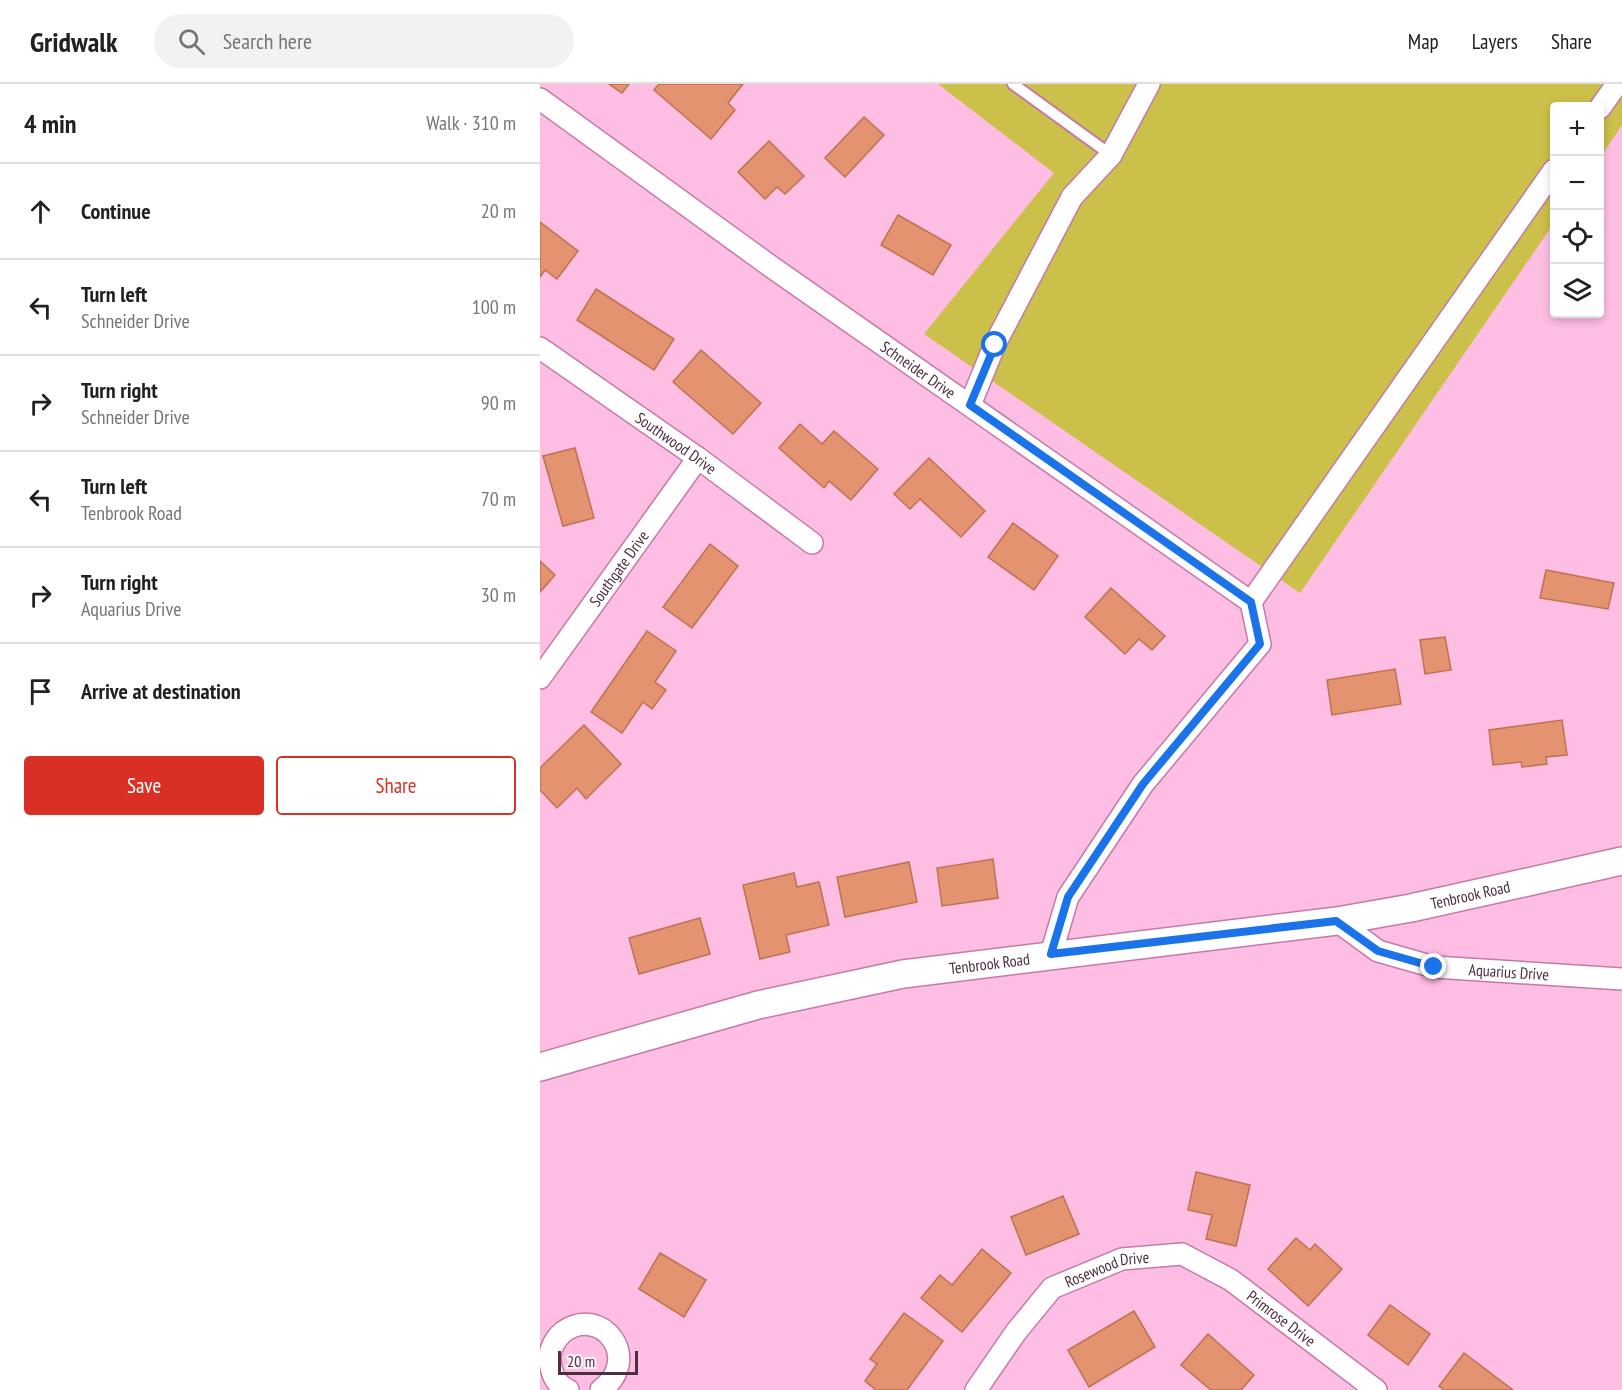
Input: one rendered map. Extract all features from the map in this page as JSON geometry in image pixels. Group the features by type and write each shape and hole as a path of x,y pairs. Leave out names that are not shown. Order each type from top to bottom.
{"street":[{"path":"970,405 995,345 1072,197 1111,155 1149,84"},
{"path":"1604,102 1617,84"},
{"name":"Schneider Drive","path":"540,99 1251,602"},
{"path":"1051,954 1068,897 1143,784 1260,644 1251,602 1550,177"},
{"name":"Southwood Drive","path":"540,348 698,458 812,543"},
{"name":"Southgate Drive","path":"540,678 698,458"},
{"name":"Tenbrook Road","path":"540,1067 748,1007 903,974 1051,954 1336,921 1411,908 1622,861"},
{"name":"Aquarius Drive","path":"1336,921 1378,951 1434,967 1622,979"},
{"name":"Rosewood Drive","path":"976,1390 1016,1332 1052,1288 1122,1259 1182,1254"},
{"name":"Primrose Drive","path":"1182,1254 1231,1280 1376,1390"},
{"path":"568,1390 546,1375 549,1354 557,1337 572,1326 590,1324 607,1331 619,1352 620,1365 612,1382 601,1390"}],"lane":[{"path":"1013,84 1111,155"}],"shaded area":[{"path":"938,84 1622,84 1622,125 1604,152 1604,102 1550,102 1550,229 1300,593 924,334 1054,173"}],"building":[{"path":"609,84 629,84 622,93"},
{"path":"659,84 743,84 728,103 735,110 711,139 654,90"},
{"path":"864,117 884,135 845,177 825,158"},
{"path":"769,141 804,176 785,194 777,187 765,199 738,172"},
{"path":"898,215 951,245 933,275 881,245"},
{"path":"540,222 578,251 557,279 545,270 540,277"},
{"path":"596,289 674,339 654,370 577,320"},
{"path":"701,350 761,403 733,434 673,382"},
{"path":"800,424 822,444 834,431 878,469 851,500 829,481 824,488 779,448"},
{"path":"575,448 594,518 563,526 543,456"},
{"path":"929,458 985,511 961,537 920,499 910,509 894,494"},
{"path":"1013,523 1058,556 1034,590 988,557"},
{"path":"710,544 738,566 692,628 663,607"},
{"path":"540,561 555,575 540,592"},
{"path":"1546,570 1614,583 1608,609 1540,598"},
{"path":"1111,588 1165,636 1152,650 1139,639 1125,654 1085,617"},
{"path":"647,631 676,651 655,682 666,690 652,709 643,702 622,733 591,712"},
{"path":"1445,637 1451,670 1425,674 1420,640"},
{"path":"1395,669 1401,704 1332,715 1327,680"},
{"path":"1562,720 1567,755 1546,757 1547,764 1522,767 1521,762 1493,765 1489,730"},
{"path":"584,725 621,764 586,799 577,788 557,808 540,790 540,768"},
{"path":"993,859 998,898 942,906 937,868"},
{"path":"909,862 917,902 845,917 837,877"},
{"path":"794,873 797,887 819,882 829,925 786,935 790,952 760,959 743,885"},
{"path":"700,918 710,954 639,974 629,938"},
{"path":"1196,1172 1250,1185 1236,1246 1206,1239 1212,1215 1188,1210"},
{"path":"1063,1196 1079,1234 1026,1255 1011,1217"},
{"path":"1296,1238 1310,1250 1315,1244 1342,1269 1308,1306 1268,1269"},
{"path":"982,1249 1011,1273 962,1332 921,1298 940,1275 952,1285"},
{"path":"660,1253 706,1280 684,1317 639,1289"},
{"path":"1390,1305 1430,1334 1408,1365 1368,1335"},
{"path":"1134,1311 1155,1347 1089,1387 1068,1350"},
{"path":"904,1313 943,1341 907,1390 876,1390 865,1381 877,1364 870,1359"},
{"path":"1208,1334 1254,1375 1241,1390 1211,1390 1181,1365"},
{"path":"1464,1353 1513,1390 1444,1390 1439,1386"}],"route":[{"path":"995,345 970,405 1251,602 1257,621 1260,644 1143,784 1068,897 1051,954 1336,921 1378,951 1434,967"}]}
